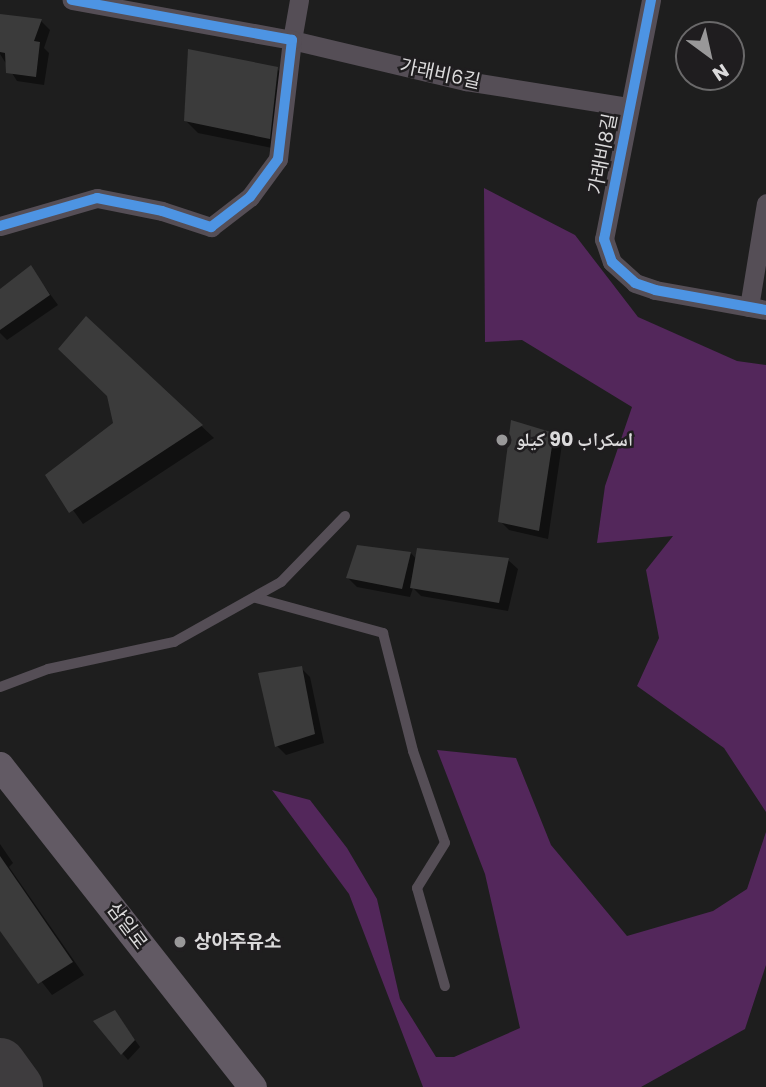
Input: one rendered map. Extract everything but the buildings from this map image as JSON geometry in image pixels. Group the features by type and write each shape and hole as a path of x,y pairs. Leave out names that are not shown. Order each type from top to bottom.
{"main road":[{"name":"삼일로","path":"0,766 253,1087"}],"street":[{"name":"가래비6길","path":"72,0 292,40 466,81 629,107"},
{"path":"0,226 97,198 162,211 211,227 250,197 278,159 299,0"},
{"name":"가래비8길","path":"651,0 604,239 612,262 635,283 655,290 757,309"},
{"path":"757,309 766,203"}],"lane":[{"path":"0,687 48,669 174,642 281,582 345,516"},
{"path":"256,598 383,633 413,751 445,842 417,888 445,986"}],"shaded area":[{"path":"484,188 575,235 638,317 737,361 766,365 766,812 724,748 637,686 659,638 646,570 673,536 597,543 605,486 632,407 522,340 485,342"},
{"path":"437,750 516,758 551,845 627,936 713,911 747,889 766,832 766,965 745,1029 641,1087 423,1087 349,894 272,790 310,800 347,848 377,899 400,999 436,1057 454,1057 520,1028 485,874"}],"taxiway":[{"path":"0,1064 17,1087"}],"cycle path":[{"path":"0,226 97,198 162,211 211,227 250,197 278,159 292,40 72,0"},
{"path":"651,0 604,239 612,262 635,283 655,290 766,310"}],"place":[{"name":"اسكراب 90 كيلو","path":"502,440"},
{"name":"상아주유소","path":"180,942"}]}
